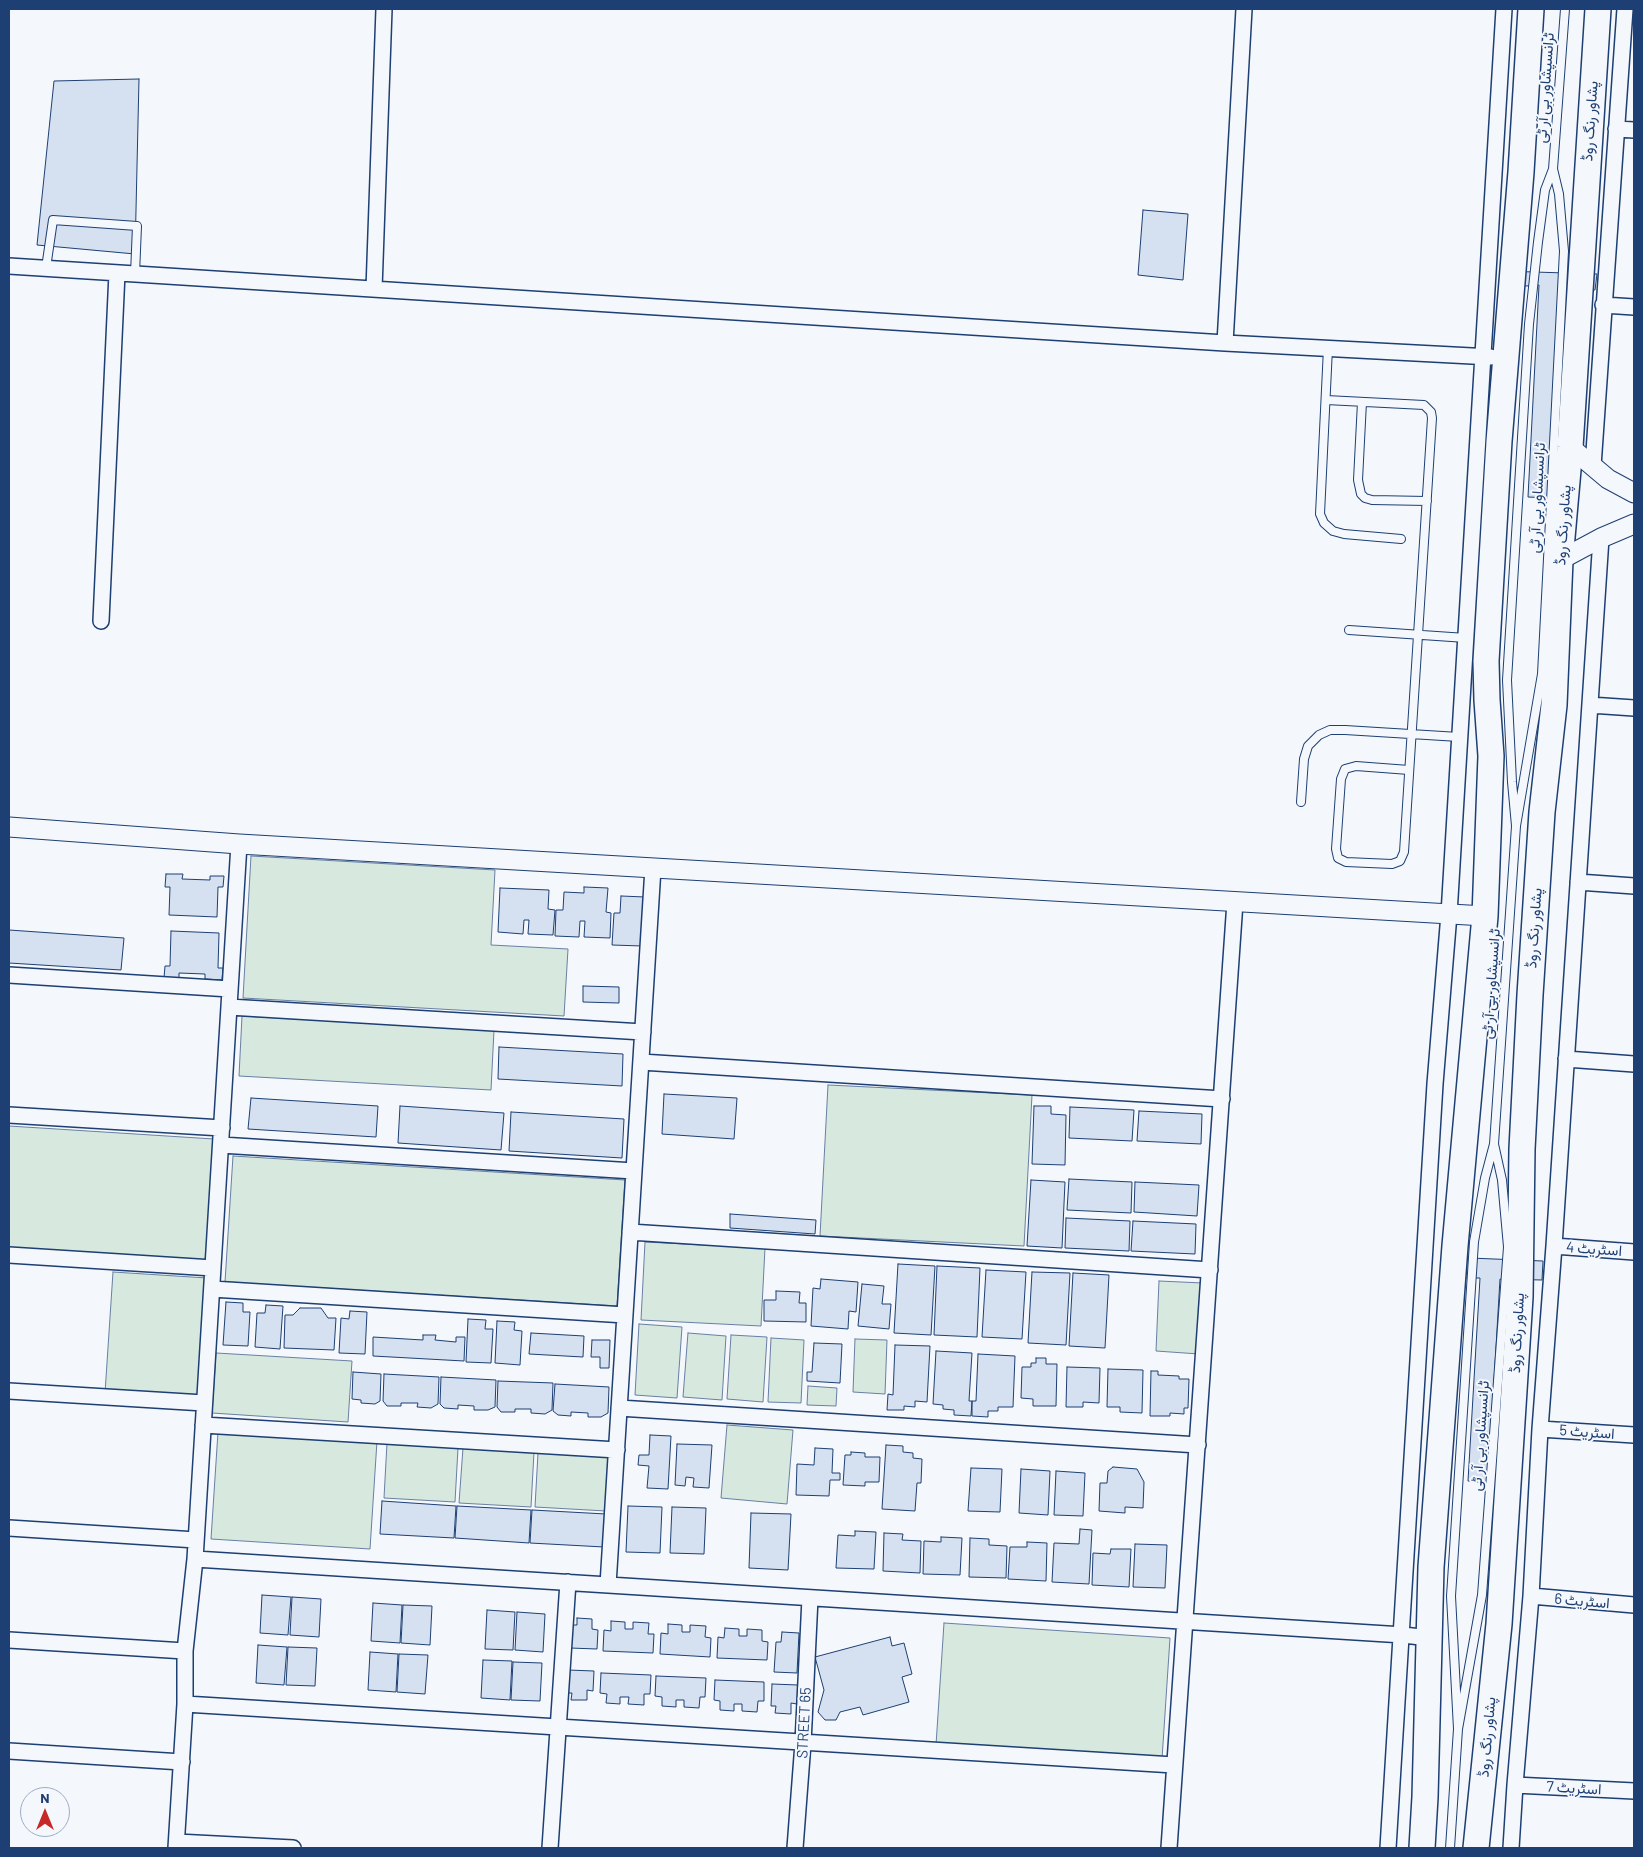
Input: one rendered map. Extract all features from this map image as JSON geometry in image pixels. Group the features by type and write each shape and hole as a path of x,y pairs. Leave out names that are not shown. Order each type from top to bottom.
{"highway":[{"path":"1422,1848 1431,1566 1451,1295 1485,916 1491,756 1486,661 1499,441 1494,357 1521,172 1532,11"},
{"name":"پشاور رنگ روڈ","path":"1476,1848 1499,1624 1518,1327 1522,1149 1530,994 1542,812 1554,705 1560,560 1570,447 1596,11"}],"street":[{"path":"374,289 384,9"},
{"path":"1226,343 1244,9"},
{"path":"1388,1848 1403,1635 1435,1084 1450,914 1466,638 1494,357 1504,9"},
{"path":"1593,466 1625,9"},
{"path":"1616,129 1634,130"},
{"path":"9,266 1226,343 1494,357"},
{"path":"101,621 116,273"},
{"path":"1603,305 1634,307"},
{"path":"1570,447 1608,479 1634,492"},
{"path":"1560,560 1601,538 1634,524"},
{"path":"1511,1848 1531,1596 1540,1429 1601,538"},
{"path":"1590,705 1634,708"},
{"path":"9,827 240,844 1485,916"},
{"path":"240,844 196,1540 185,1651 185,1704 176,1845 293,1848"},
{"path":"608,1585 653,868"},
{"path":"1578,882 1634,886"},
{"path":"1169,1848 1235,902"},
{"path":"9,975 230,989"},
{"path":"229,1007 643,1032"},
{"path":"1566,1059 1634,1064"},
{"path":"641,1062 1222,1099"},
{"path":"9,1115 222,1128"},
{"path":"220,1145 634,1171"},
{"path":"630,1232 1210,1270"},
{"name":"اسٹریٹ 4","path":"1554,1246 1634,1252"},
{"path":"9,1255 213,1268"},
{"path":"212,1289 625,1314"},
{"path":"9,1391 204,1403"},
{"path":"619,1408 1198,1445"},
{"path":"203,1424 617,1450"},
{"name":"اسٹریٹ 5","path":"1540,1429 1634,1435"},
{"path":"9,1528 196,1540"},
{"path":"194,1560 568,1582 1430,1638"},
{"path":"550,1848 568,1582"},
{"name":"اسٹریٹ 6","path":"1531,1596 1634,1605"},
{"name":"STREET 65","path":"795,1848 803,1743 810,1598"},
{"path":"9,1640 185,1651"},
{"path":"185,1704 1174,1765"},
{"path":"9,1751 182,1762"},
{"name":"اسٹریٹ 7","path":"1515,1785 1634,1791"}],"lane":[{"name":"ٹرانسپشاور بی آر ٹی","path":"1458,1728 1451,1596 1474,1242 1485,1178 1494,1144 1516,826 1542,674 1564,251 1559,194 1554,169 1565,9"},
{"name":"ٹرانسپشاور بی آر ٹی","path":"1516,826 1507,680 1529,324 1545,190 1554,169"},
{"path":"46,268 53,220 137,226 136,274"},
{"path":"1328,348 1320,514 1324,523 1333,531 1344,534 1401,539"},
{"path":"1326,400 1424,405 1428,407 1432,418 1404,852 1400,861 1392,864 1346,862 1338,858 1336,849 1341,779 1345,769 1356,766 1409,770"},
{"path":"1362,402 1358,480 1361,494 1365,498 1372,500 1427,501"},
{"path":"1349,630 1466,638"},
{"path":"1301,802 1304,759 1308,746 1319,735 1330,730 1459,738"},
{"name":"ٹرانسپشاور بی آر ٹی","path":"1450,1848 1458,1728 1482,1596 1508,1247 1502,1180 1494,1144"}],"shaded area":[{"path":"251,856 495,870 491,945 568,949 564,1016 243,998"},
{"path":"242,1016 494,1030 491,1090 239,1076"},
{"path":"828,1085 1032,1095 1024,1246 820,1236"},
{"path":"9,1126 214,1139 207,1261 9,1249"},
{"path":"233,1156 625,1180 617,1306 225,1282"},
{"path":"645,1242 765,1248 761,1326 641,1320"},
{"path":"113,1272 207,1278 200,1399 105,1393"},
{"path":"1159,1281 1203,1283 1199,1354 1156,1351"},
{"path":"639,1324 682,1327 677,1398 635,1395"},
{"path":"688,1333 726,1336 722,1400 683,1397"},
{"path":"731,1335 767,1337 763,1402 727,1399"},
{"path":"771,1338 804,1340 801,1403 768,1402"},
{"path":"855,1339 887,1340 885,1394 853,1392"},
{"path":"216,1353 352,1361 348,1422 212,1413"},
{"path":"808,1386 837,1388 836,1406 807,1405"},
{"path":"727,1425 793,1430 787,1504 721,1498"},
{"path":"218,1432 377,1441 370,1549 211,1539"},
{"path":"387,1443 458,1448 455,1502 384,1498"},
{"path":"463,1448 534,1452 531,1507 459,1503"},
{"path":"538,1453 609,1457 606,1511 535,1507"},
{"path":"944,1623 1170,1638 1162,1759 936,1745"}],"building":[{"path":"139,79 135,254 37,245 54,81"},
{"path":"1143,210 1188,214 1183,280 1138,275"},
{"path":"1503,271 1597,274 1595,290 1560,287 1549,498 1528,497 1539,285 1500,288"},
{"path":"166,874 183,874 182,879 210,880 210,876 224,876 223,887 218,887 217,917 169,915 170,887 165,887"},
{"path":"584,887 608,888 606,912 611,913 610,938 584,937 585,921 580,921 579,937 555,936 556,910 563,910 564,892 584,893"},
{"path":"500,888 549,890 548,909 555,910 553,935 528,934 529,920 524,920 523,934 498,932"},
{"path":"621,896 645,897 642,946 612,945 614,913 620,913"},
{"path":"9,930 124,938 121,970 9,963"},
{"path":"171,931 219,933 218,968 223,968 222,980 205,979 205,974 179,973 179,978 164,978 165,966 170,966"},
{"path":"583,986 619,987 619,1003 583,1002"},
{"path":"499,1047 623,1054 622,1086 498,1079"},
{"path":"664,1094 737,1098 734,1139 662,1134"},
{"path":"251,1098 378,1106 376,1137 248,1129"},
{"path":"400,1106 504,1113 501,1150 398,1143"},
{"path":"1034,1106 1051,1106 1051,1114 1066,1115 1065,1165 1032,1164"},
{"path":"1070,1107 1134,1110 1132,1141 1069,1138"},
{"path":"1139,1111 1202,1114 1201,1144 1137,1141"},
{"path":"511,1112 624,1119 622,1158 509,1151"},
{"path":"1069,1179 1132,1182 1131,1213 1067,1210"},
{"path":"1031,1180 1065,1182 1062,1248 1027,1246"},
{"path":"1135,1182 1199,1185 1197,1216 1134,1212"},
{"path":"730,1214 816,1220 815,1234 730,1228"},
{"path":"1066,1218 1130,1221 1129,1251 1065,1248"},
{"path":"1133,1221 1196,1224 1195,1254 1131,1251"},
{"path":"1445,1257 1543,1261 1542,1280 1500,1279 1488,1483 1468,1481 1480,1278 1444,1278"},
{"path":"898,1264 935,1266 931,1335 894,1333"},
{"path":"937,1266 980,1268 977,1337 934,1335"},
{"path":"986,1270 1026,1272 1022,1339 982,1337"},
{"path":"1032,1272 1070,1273 1066,1345 1028,1343"},
{"path":"1073,1273 1109,1275 1105,1348 1069,1346"},
{"path":"821,1279 858,1282 856,1312 849,1311 848,1329 811,1326 813,1288 820,1289"},
{"path":"862,1284 884,1286 882,1304 891,1304 889,1329 858,1326"},
{"path":"776,1291 800,1292 799,1303 806,1303 806,1322 764,1321 764,1300 776,1300"},
{"path":"226,1302 243,1303 243,1312 250,1312 248,1346 223,1345"},
{"path":"266,1305 283,1306 280,1349 255,1347 257,1313 265,1313"},
{"path":"300,1308 321,1308 328,1318 336,1318 334,1350 284,1348 285,1315 293,1315"},
{"path":"350,1311 367,1312 365,1354 339,1353 341,1318 349,1319"},
{"path":"468,1319 486,1320 485,1329 493,1329 491,1363 466,1362"},
{"path":"497,1321 515,1322 514,1330 522,1331 520,1365 495,1363"},
{"path":"531,1333 584,1336 583,1357 529,1354"},
{"path":"423,1335 436,1335 435,1340 456,1342 456,1337 465,1337 464,1361 373,1356 373,1337 423,1340"},
{"path":"592,1340 610,1340 609,1368 600,1368 600,1357 591,1357"},
{"path":"814,1343 842,1344 840,1383 807,1381 807,1372 812,1372"},
{"path":"895,1345 930,1346 927,1402 915,1401 915,1407 904,1406 904,1410 887,1410 888,1394 893,1395"},
{"path":"936,1351 972,1353 969,1401 972,1401 971,1416 954,1415 954,1410 943,1409 943,1405 933,1404"},
{"path":"978,1354 1015,1356 1013,1407 998,1407 998,1411 988,1411 988,1417 972,1416 972,1401 976,1401"},
{"path":"1036,1358 1046,1358 1046,1364 1057,1364 1056,1406 1033,1406 1033,1399 1021,1398 1022,1367 1031,1367 1031,1363 1036,1363"},
{"path":"1067,1367 1100,1368 1099,1403 1083,1402 1083,1407 1066,1407"},
{"path":"1108,1369 1143,1370 1142,1413 1120,1412 1120,1407 1107,1407"},
{"path":"1151,1371 1158,1371 1158,1375 1179,1376 1179,1379 1189,1379 1188,1408 1184,1408 1184,1414 1170,1413 1170,1416 1150,1416"},
{"path":"353,1372 381,1374 380,1401 375,1404 361,1403 361,1400 352,1399"},
{"path":"384,1374 439,1377 438,1404 431,1408 417,1407 418,1403 401,1403 401,1406 387,1406 383,1401"},
{"path":"441,1377 496,1380 495,1407 488,1410 474,1410 474,1406 458,1405 458,1409 444,1408 440,1404"},
{"path":"498,1381 553,1383 552,1410 545,1414 531,1413 531,1409 515,1409 515,1412 501,1412 497,1407"},
{"path":"555,1384 609,1387 608,1413 601,1417 588,1417 588,1413 571,1412 571,1416 558,1415 553,1411"},
{"path":"650,1435 671,1436 668,1489 647,1488 649,1466 638,1465 639,1455 649,1455"},
{"path":"677,1444 712,1445 709,1488 693,1487 694,1478 686,1477 685,1486 675,1485"},
{"path":"886,1445 903,1446 903,1452 913,1453 913,1458 922,1459 921,1483 917,1483 915,1511 882,1509"},
{"path":"815,1448 833,1449 832,1473 840,1473 840,1480 830,1480 829,1496 796,1495 797,1464 814,1465"},
{"path":"851,1452 865,1453 865,1457 880,1457 879,1482 865,1482 865,1486 843,1485 845,1455 851,1455"},
{"path":"1113,1467 1137,1469 1144,1482 1143,1508 1125,1507 1125,1513 1099,1511 1100,1483 1107,1483 1108,1471"},
{"path":"971,1468 1002,1469 1000,1512 968,1511"},
{"path":"1021,1469 1050,1471 1048,1515 1019,1513"},
{"path":"1056,1471 1085,1473 1083,1516 1054,1515"},
{"path":"382,1501 456,1506 454,1538 380,1534"},
{"path":"457,1506 531,1510 529,1543 455,1538"},
{"path":"628,1506 662,1507 660,1553 626,1552"},
{"path":"672,1507 706,1508 704,1554 670,1553"},
{"path":"532,1510 606,1514 604,1547 530,1543"},
{"path":"751,1513 791,1514 788,1570 749,1568"},
{"path":"1080,1529 1092,1530 1089,1584 1052,1582 1054,1543 1079,1544"},
{"path":"855,1531 876,1532 874,1569 836,1568 838,1535 855,1536"},
{"path":"884,1533 903,1534 902,1540 921,1541 920,1573 883,1571"},
{"path":"941,1537 962,1538 960,1575 923,1574 924,1541 941,1542"},
{"path":"970,1538 989,1539 989,1545 1007,1546 1006,1578 969,1577"},
{"path":"1027,1542 1047,1543 1046,1581 1008,1579 1010,1547 1027,1547"},
{"path":"1135,1544 1167,1545 1165,1588 1133,1587"},
{"path":"1111,1549 1131,1549 1129,1587 1092,1585 1093,1553 1110,1554"},
{"path":"262,1595 291,1597 288,1635 260,1633"},
{"path":"292,1597 321,1599 319,1637 290,1635"},
{"path":"373,1603 402,1605 400,1643 371,1641"},
{"path":"403,1605 432,1606 430,1645 401,1643"},
{"path":"487,1610 515,1612 513,1650 485,1649"},
{"path":"517,1612 545,1614 543,1652 515,1650"},
{"path":"577,1618 592,1619 592,1629 598,1630 597,1649 570,1648 571,1625 577,1625"},
{"path":"611,1621 625,1622 625,1629 633,1629 633,1622 649,1623 648,1634 654,1634 653,1653 603,1651 604,1630 611,1631"},
{"path":"668,1624 682,1625 682,1632 690,1632 690,1625 706,1626 705,1637 711,1638 710,1657 660,1654 661,1633 668,1634"},
{"path":"725,1628 739,1629 739,1636 747,1636 747,1629 762,1630 762,1641 768,1642 767,1660 717,1658 718,1637 724,1638"},
{"path":"782,1632 799,1633 797,1673 774,1672 776,1642 781,1642"},
{"path":"890,1637 892,1646 904,1643 912,1674 902,1677 909,1702 863,1715 860,1707 840,1712 836,1720 825,1720 818,1712 824,1690 815,1657"},
{"path":"258,1645 287,1647 284,1685 256,1683"},
{"path":"288,1647 317,1648 315,1686 286,1685"},
{"path":"370,1652 398,1654 396,1692 368,1690"},
{"path":"399,1654 428,1655 425,1694 397,1692"},
{"path":"483,1660 512,1661 510,1700 481,1698"},
{"path":"513,1662 542,1663 540,1701 511,1700"},
{"path":"568,1670 594,1671 593,1691 587,1690 587,1700 571,1700 572,1693 567,1693"},
{"path":"601,1673 651,1675 650,1694 644,1694 644,1705 628,1704 629,1697 620,1697 620,1704 606,1703 607,1694 600,1693"},
{"path":"656,1676 706,1678 705,1697 700,1697 699,1708 684,1707 684,1700 676,1700 676,1707 662,1706 662,1697 655,1696"},
{"path":"715,1680 764,1682 764,1701 758,1701 757,1712 742,1711 742,1704 734,1704 734,1711 720,1710 720,1701 714,1700"},
{"path":"772,1684 798,1685 797,1704 791,1703 791,1714 775,1713 776,1706 771,1706"}]}
